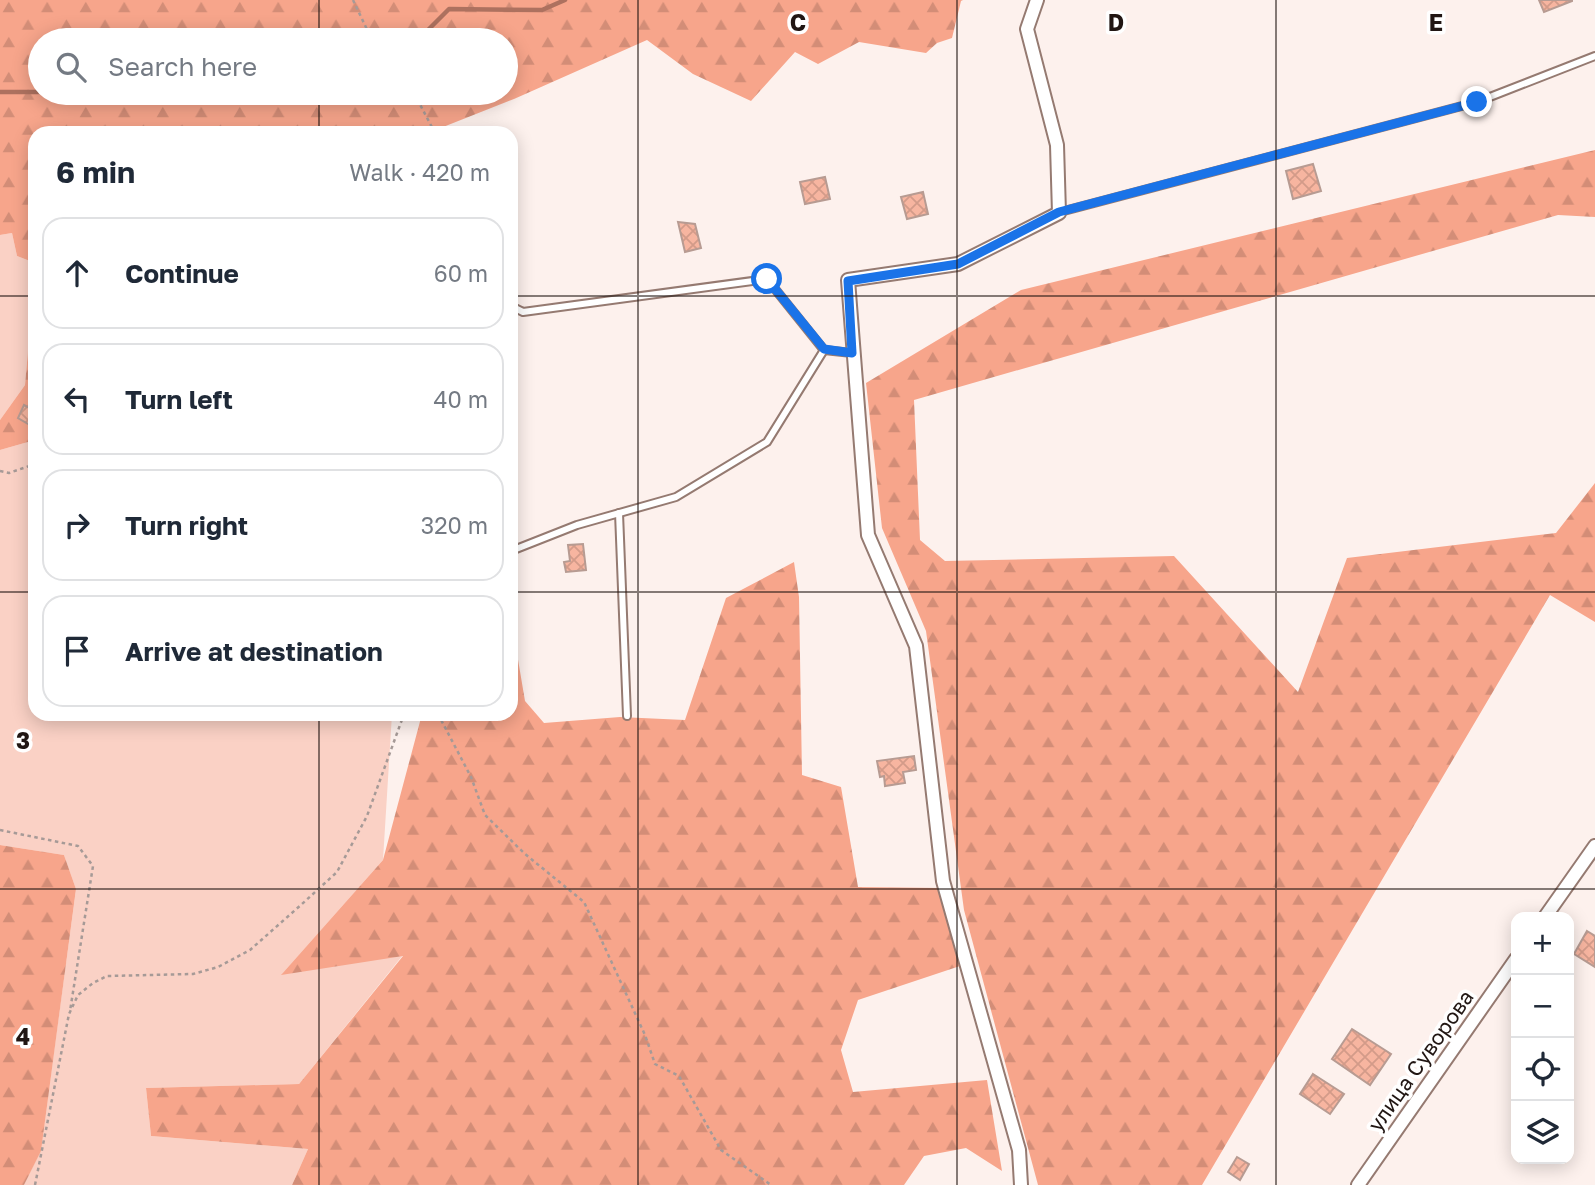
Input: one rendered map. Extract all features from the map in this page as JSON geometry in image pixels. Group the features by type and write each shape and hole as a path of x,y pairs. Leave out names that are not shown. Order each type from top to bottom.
{"street":[{"path":"1021,1185 1019,1150 943,881 916,646 868,535 848,281 958,264 1059,212 1057,145 1027,29 1037,0"},
{"path":"1549,912 1595,846"},
{"name":"улица Суворова","path":"1358,1185 1511,965"}],"lane":[{"path":"1059,212 1477,102 1595,56"},
{"path":"518,310 523,312 767,279 824,349 852,353"},
{"path":"518,548 577,525 676,497 767,442 824,349"},
{"path":"619,513 627,716"}],"path":[{"path":"353,0 366,28"},
{"path":"420,105 431,126"},
{"path":"0,471 9,473 28,466"},
{"path":"69,1014 78,995 107,976 193,974 218,967 250,950 337,872 367,816 401,721"},
{"path":"442,721 471,777 485,815 524,854 584,902 645,1035 655,1064 679,1076 721,1150 771,1185"},
{"path":"0,830 78,846 93,866 69,1014 35,1185"}],"shaded area":[{"path":"12,233 17,256 28,260 28,351 25,385 0,420 0,235"},
{"path":"28,442 28,721 392,721 383,860 282,974 403,955 299,1084 146,1088 151,1136 308,1149 292,1185 24,1185 41,1150 76,889 64,855 0,845 0,450"}],"green space":[{"path":"0,0 963,0 952,38 937,43 926,53 859,42 818,64 795,52 751,101 693,74 647,40 518,97 518,28 28,28 28,105 499,105 446,126 28,126 28,260 17,256 12,233 0,235"},
{"path":"1595,150 1595,217 1558,215 914,400 920,540 945,561 1174,556 1298,692 1347,558 1556,533 1595,483 1595,622 1550,595 1202,1185 1038,1185 964,910 926,631 882,528 866,383 1021,290"},
{"path":"28,351 28,442 0,450 0,420 25,385"},
{"path":"794,562 799,597 802,775 841,787 858,887 940,888 960,966 858,1000 841,1050 853,1092 987,1080 1002,1171 966,1148 924,1156 904,1185 292,1185 308,1149 151,1136 146,1088 299,1084 403,956 281,975 383,860 420,721 518,721 518,660 525,701 544,723 620,717 685,720 726,598"},
{"path":"0,845 64,855 76,889 41,1151 24,1185 0,1185"}],"building":[{"path":"1539,0 1572,0 1572,1 1544,12"},
{"path":"1313,164 1321,191 1293,199 1286,171"},
{"path":"825,177 830,199 805,204 800,182"},
{"path":"923,192 928,214 907,219 901,197"},
{"path":"678,222 695,224 701,248 685,252"},
{"path":"24,405 28,407 28,424 18,418"},
{"path":"583,544 586,570 566,572 564,562 570,561 568,545"},
{"path":"914,756 916,770 903,772 905,783 885,786 877,761"},
{"path":"1587,931 1595,936 1595,967 1574,954"},
{"path":"1352,1029 1391,1054 1370,1085 1332,1059"},
{"path":"1313,1074 1344,1094 1330,1114 1300,1094"},
{"path":"1237,1157 1249,1164 1240,1180 1228,1172"}],"waterway":[{"path":"430,28 449,9 542,10 565,0"},
{"path":"0,92 28,92"}],"route":[{"path":"767,279 824,349 852,353 848,281 958,264 1059,212 1477,102"}]}
